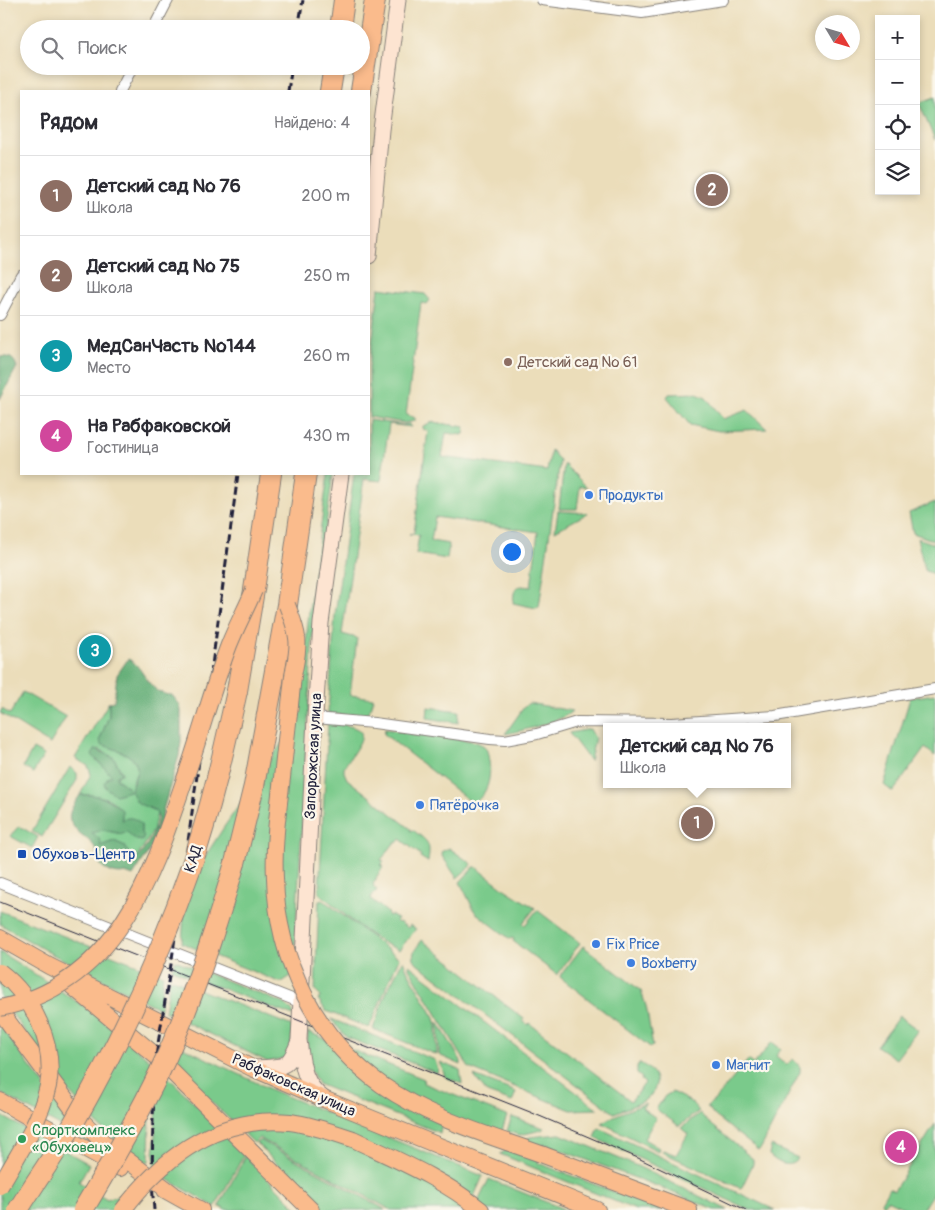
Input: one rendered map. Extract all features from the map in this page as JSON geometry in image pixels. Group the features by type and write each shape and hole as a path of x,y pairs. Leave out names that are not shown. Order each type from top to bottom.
{"highway":[{"path":"341,20 344,0"},
{"path":"370,32 375,0"},
{"path":"330,90 333,75"},
{"path":"361,90 363,75"},
{"name":"КАД","path":"18,1210 72,1125 114,1049 147,979 192,866 216,783 237,691 272,475"},
{"path":"83,1210 124,1142 159,1073 195,987 216,927 235,863 254,786 287,606 306,475"}],"main road":[{"path":"173,1194 104,1143 82,1121 0,1010 40,995 73,976 104,948 131,910 151,872 162,844 229,646 254,590"},
{"path":"287,606 298,639 277,823 274,878 282,937 293,972 307,1001 332,1038 356,1064 382,1085 427,1110 462,1125 689,1210"},
{"name":"Рабфаковская улица","path":"0,938 49,966 252,1068 597,1210"},
{"path":"49,966 156,1056 311,1210"},
{"path":"0,972 16,985 33,1008 42,1028 49,1069 48,1086 34,1124 0,1186"},
{"path":"0,1101 201,1210"},
{"path":"123,1210 164,1164 188,1147 234,1126 275,1122 318,1127 353,1139 412,1166 450,1187 470,1204 481,1210"}],"street":[{"path":"158,20 168,0"},
{"path":"370,246 381,130 398,0"},
{"path":"542,0 642,13 723,0"},
{"path":"121,90 128,75"},
{"path":"0,315 20,277"},
{"name":"Запорожская улица","path":"300,1040 315,718 322,623 341,475"},
{"path":"315,718 506,740 537,734 577,722 672,723 762,718 935,689"},
{"path":"0,883 302,1003"},
{"path":"252,1068 283,1066 290,1062 300,1040"},
{"path":"300,1040 302,1066 306,1078 314,1091 326,1100"}],"green space":[{"path":"935,97 935,140 920,105 920,103"},
{"path":"379,288 425,294 430,300 427,304 421,303 406,415 415,418 415,421 405,423 370,417 370,359"},
{"path":"0,357 11,358 17,367 0,399"},
{"path":"697,393 706,397 723,419 747,410 767,429 719,431 690,425 667,397 669,394"},
{"path":"370,420 409,424 411,427 389,424 381,481 364,479 342,634 357,638 350,695 373,698 372,706 366,715 354,717 328,713 335,615 354,475 370,475"},
{"path":"432,422 465,427 464,434 462,435 446,433 442,457 547,471 551,450 560,461 539,607 513,603 517,587 531,587 538,532 435,517 431,541 449,544 447,559 416,554 419,535 409,534 414,533 428,431 423,429 423,426"},
{"path":"564,464 587,487 580,486 577,509 559,509"},
{"path":"328,475 333,475 314,613 295,945 297,972 279,982 182,943 186,886 299,718 309,611"},
{"path":"935,502 935,541 913,533 909,513"},
{"path":"558,511 588,513 555,531"},
{"path":"917,538 935,544 935,574 925,571"},
{"path":"128,659 138,667 157,690 172,695 180,705 181,711 179,756 163,810 162,822 154,843 133,876 125,873 111,872 102,867 94,846 74,828 69,817 72,807 80,795 98,796 112,802 122,810 122,820 132,818 141,824 141,832 144,836 142,841 136,840 127,832 122,834 103,830 92,833 99,838 100,846 114,841 125,846 130,857 136,859 147,844 157,824 157,814 137,802 131,791 137,772 137,766 134,761 124,753 101,744 100,739 109,716 109,702 114,701 117,675"},
{"path":"23,692 66,717 50,744 0,713 2,709 10,714"},
{"path":"935,694 935,756 925,748 893,792 884,785 910,698"},
{"path":"109,702 109,716 100,739 101,744 128,754 132,758 137,769 132,783 148,808 157,813 153,831 136,859 130,857 125,846 114,841 99,847 92,833 103,830 122,834 141,832 141,824 122,821 118,807 108,799 94,795 80,795 91,774 88,766 75,758","holes":["99,749 114,758 122,773 117,775 117,779 129,788 123,792 111,773 96,760"]},
{"path":"529,703 572,711 559,719 505,734 524,707"},
{"path":"428,707 459,711 458,723 427,718"},
{"path":"328,722 353,727 362,734 361,740 344,767 347,779 411,829 410,831 413,830 422,837 429,846 428,862 400,839 397,843 395,842 381,860 384,862 381,865 383,867 373,884 373,887 377,890 371,897 372,900 389,916 391,915 397,919 398,923 408,928 410,925 416,929 399,950 367,932 319,893"},
{"path":"385,729 473,741 484,746 488,753 490,772 487,787 481,797 477,801 472,802 467,799 384,734"},
{"path":"590,729 595,738 590,761 569,733"},
{"path":"33,749 44,755 33,773 23,767"},
{"path":"96,749 114,758 122,774 117,775 117,779 129,788 129,791 116,795 106,788 104,783 108,777 112,776 92,755"},
{"path":"70,767 77,773 77,780 42,837 32,831"},
{"path":"19,826 38,837 32,848 10,836"},
{"path":"449,848 472,864 457,878 442,856 441,852"},
{"path":"474,867 535,908 523,923 525,925 537,910 580,943 558,974 513,941 514,939 510,939 475,912 460,882"},
{"path":"323,900 399,958 369,1028 326,1011 318,999 321,997 315,991 319,901"},
{"path":"0,911 163,975 160,1009 50,953 0,924"},
{"path":"422,940 524,1019 523,1021 528,1025 529,1023 631,1101 645,1083 637,1074 637,1067 640,1063 644,1065 651,1070 656,1081 651,1095 635,1105 614,1113 417,963 413,954"},
{"path":"583,946 641,991 646,1006 653,1046 650,1047 561,978 560,976"},
{"path":"0,952 94,1013 151,1061 149,1161 143,1163 97,1124 65,1087 0,997"},
{"path":"175,960 285,1004 293,1012 293,1016 172,969"},
{"path":"403,960 433,1015 436,1025 437,1055 373,1029 386,993"},
{"path":"409,965 598,1109 571,1110 469,1068 409,968"},
{"path":"170,978 292,1026 291,1049 288,1057 268,1062 165,1012"},
{"path":"899,1016 918,1030 896,1059 877,1046"},
{"path":"331,1019 435,1060 438,1069 437,1073 346,1037"},
{"path":"438,1022 461,1061 461,1065 439,1055"},
{"path":"0,1025 80,1130 98,1147 0,1093"},
{"path":"308,1032 424,1079 423,1083 507,1116 498,1142 442,1122 440,1133 318,1084 306,1061"},
{"path":"168,1040 274,1091 483,1176 468,1210 391,1210 259,1138 254,1143 163,1055"},
{"path":"772,1042 781,1049 776,1056 787,1065 793,1059 800,1067 800,1072 761,1148 758,1150 714,1115 707,1106 716,1099 748,1060 754,1064"},
{"path":"440,1062 460,1070 462,1084 445,1077"},
{"path":"159,1068 245,1153 215,1207 157,1173 154,1156"},
{"path":"474,1076 516,1092 512,1102 487,1093"},
{"path":"672,1092 691,1102 699,1111 679,1126 656,1109 665,1096"},
{"path":"646,1103 642,1108 656,1118 644,1139 659,1148 658,1151 602,1123"},
{"path":"700,1113 753,1159 753,1164 742,1187 740,1188 662,1152 663,1150 676,1155 688,1134 681,1128"},
{"name":"Спорткомплекс «Обуховец»","path":"0,1115 89,1164 79,1182 107,1199 120,1195 125,1198 116,1210 0,1210"},
{"path":"512,1117 544,1128 520,1135 507,1131"},
{"path":"935,1124 935,1190 922,1210 908,1210 887,1200 883,1205 881,1202 889,1188 894,1191"},
{"path":"599,1128 775,1210 750,1210 595,1138"},
{"path":"560,1134 637,1166 728,1210 715,1210 657,1186 544,1144 538,1163 662,1210 636,1210 500,1154 530,1137"},
{"path":"260,1140 386,1210 323,1210 256,1143"},
{"path":"771,1146 798,1158 791,1164 780,1163 769,1155"},
{"path":"246,1155 299,1210 226,1210 219,1206"},
{"path":"489,1179 566,1210 474,1210"}],"tram line":[{"path":"0,902 530,1112 638,1158 746,1210"}],"railway":[{"path":"300,20 303,0"},
{"path":"288,90 291,75"},
{"path":"154,1210 152,1183 156,1056 173,952 238,475"}],"place":[{"name":"Детский сад № 75","path":"712,190"},
{"name":"Детский сад № 61","path":"508,362"},
{"name":"Продукты","path":"589,495"},
{"name":"МедСанЧасть №144","path":"95,651"},
{"name":"Пятёрочка","path":"420,805"},
{"name":"Детский сад № 76","path":"697,823"},
{"name":"Обуховъ-Центр","path":"22,854"},
{"name":"Fix Price","path":"596,944"},
{"name":"Boxberry","path":"631,963"},
{"name":"Магнит","path":"716,1065"},
{"name":"Спорткомплекс «Обуховец»","path":"22,1139"},
{"name":"На Рабфаковской","path":"901,1147"}]}
